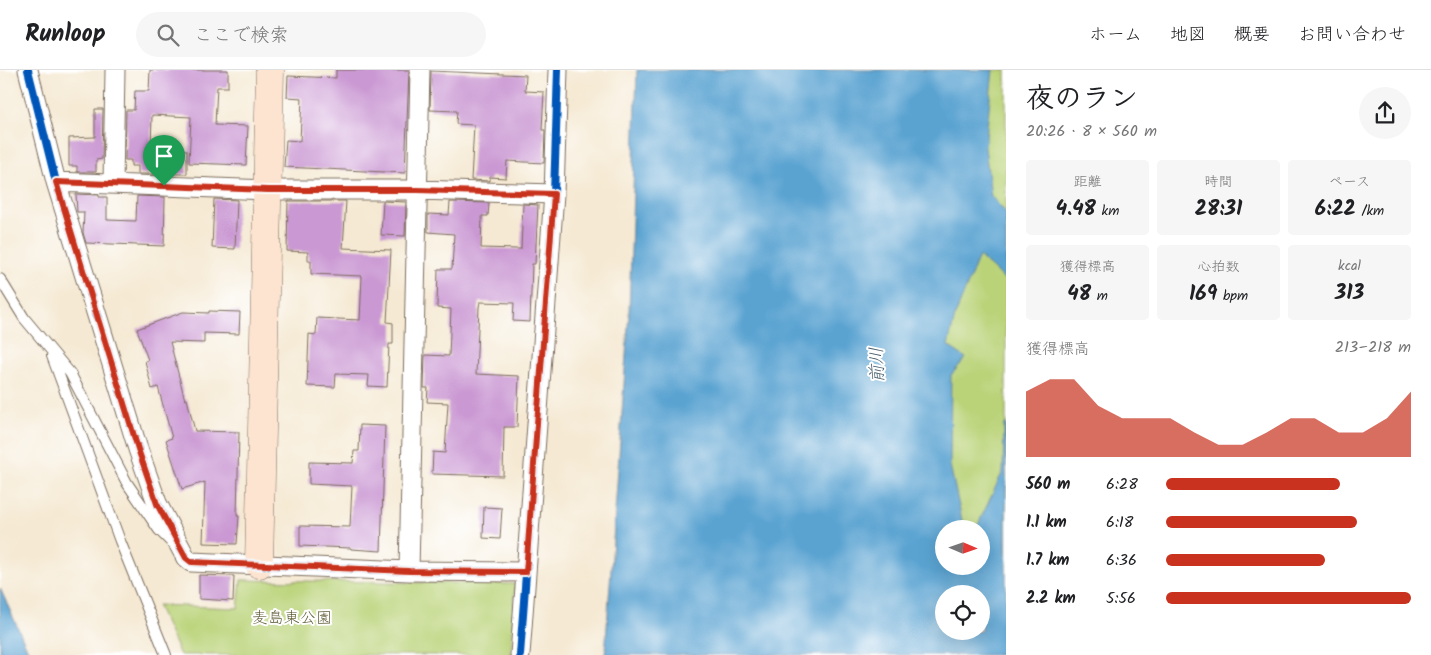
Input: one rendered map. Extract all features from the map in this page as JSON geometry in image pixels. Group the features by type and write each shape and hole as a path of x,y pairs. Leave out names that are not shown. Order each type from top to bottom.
{"street":[{"path":"28,70 56,182 138,449 157,504 182,554 191,562 409,571 526,572"},
{"path":"113,184 115,70"},
{"path":"258,564 270,70"},
{"path":"409,571 420,70"},
{"path":"520,655 554,194 558,70"},
{"path":"56,182 268,190 418,190 554,194"}],"lane":[{"path":"0,279 24,318 70,373 128,484 159,530 182,554"},
{"path":"49,348 120,541 166,655"}],"green space":[{"path":"956,70 1006,70 1006,560 988,585 936,585 936,575 990,575 990,520 938,520"},
{"name":"麦島東公園","path":"241,580 515,584 511,655 180,655 157,605 238,608"},
{"path":"935,604 935,640 940,640 933,655"}],"water":[{"name":"前川","path":"637,70 993,70 985,147 991,196 1006,213 1006,281 979,256 955,316 948,346 966,358 951,375 950,465 962,520 935,520 935,575 990,575 990,520 980,520 1003,471 1004,425 1006,423 1006,655 605,655 629,312"},
{"path":"0,588 30,655 0,655"}],"building":[{"path":"150,70 228,70 228,87 217,87 215,125 248,126 246,165 189,163 191,117 152,115 151,148 187,150 187,174 138,174 138,166 131,166 131,160 125,160 126,110 134,110 135,91 149,91"},
{"path":"336,70 409,70 405,173 284,167 286,140 300,141 302,98 287,97 288,76 336,78"},
{"path":"431,71 526,75 525,91 544,92 542,130 545,130 544,163 507,161 506,178 490,177 490,181 471,180 474,125 456,124 457,111 430,110"},
{"path":"95,109 103,109 102,159 96,160 96,172 77,172 77,166 69,166 69,138 95,137"},
{"path":"76,194 107,197 107,220 136,221 137,196 165,197 164,246 86,243 83,233 84,212 77,212"},
{"path":"214,199 237,200 235,249 212,248"},
{"path":"288,201 346,201 343,248 391,250 387,322 393,323 393,344 389,344 387,387 368,386 369,375 336,374 335,387 307,386 309,334 316,335 317,318 360,320 362,276 311,274 311,261 308,261 308,252 287,251"},
{"path":"383,201 406,202 405,236 381,235"},
{"path":"450,202 489,203 488,216 482,216 481,248 521,249 523,204 538,205 535,264 532,264 530,322 513,321 514,303 480,302 479,307 476,374 519,376 517,427 504,427 503,476 432,474 433,452 445,453 448,403 427,402 428,388 424,388 425,355 449,356 451,309 437,308 438,269 452,269 454,234 428,232 428,214 449,215"},
{"path":"209,311 240,312 239,334 204,333 204,343 170,342 195,431 239,432 237,544 203,543 205,482 182,489 166,440 172,438 158,387 152,389 145,361 148,360 137,329 183,312 209,313"},
{"path":"360,425 385,426 381,551 300,546 300,526 350,527 352,486 309,484 309,462 353,463 354,451 359,451"},
{"path":"484,507 502,508 500,539 483,538"},
{"path":"199,575 234,576 233,601 199,599"}],"cycle path":[{"path":"28,70 56,182 138,449 157,503 186,558 191,562 409,571 526,572"},
{"path":"520,655 554,194 558,70"}],"route":[{"path":"56,182 164,186 268,190 418,190 554,194 526,572 409,571 191,562 182,554 157,504 138,449 56,182"}]}
